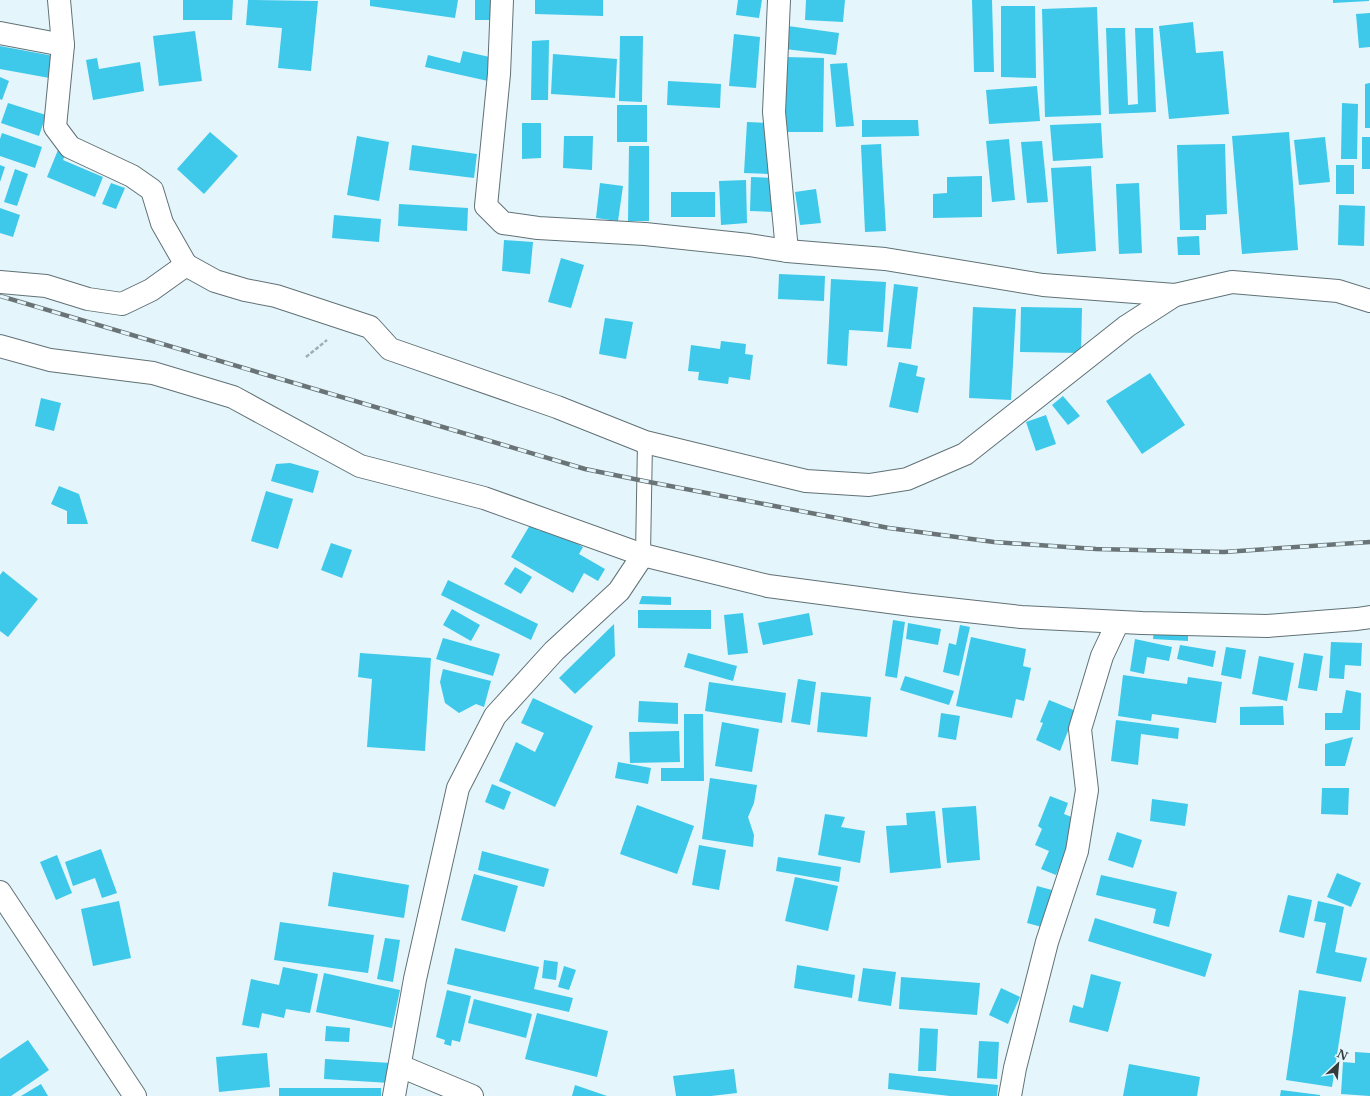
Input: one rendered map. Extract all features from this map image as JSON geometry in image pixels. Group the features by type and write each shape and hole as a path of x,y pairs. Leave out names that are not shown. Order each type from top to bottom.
{"street":[{"path":"59,0 63,45 55,127 70,147 132,176 152,190 162,223 186,265 215,281 245,290 276,296 370,327 390,349 557,407 645,442 806,480 869,485 907,479 965,454 1127,326 1175,295"},
{"path":"502,0 499,74 486,206 503,223 538,228 652,235 749,245 787,251 886,259 1043,285 1175,295 1232,282 1338,292 1370,301"},
{"path":"779,0 774,112 787,251"},
{"path":"0,33 63,45"},
{"path":"0,282 46,286 88,299 122,304 151,290 186,265"},
{"path":"0,346 50,360 153,373 233,397 360,466 484,498 643,555 768,586 912,605 1013,616 1118,622 1267,626 1370,617"},
{"path":"394,1096 415,979 458,788 495,716 554,651 619,591 643,555"},
{"path":"1010,1096 1015,1068 1047,942 1077,851 1087,790 1080,729 1102,656 1118,622"},
{"path":"0,892 135,1096"},
{"path":"400,1066 472,1096"}],"lane":[{"path":"643,555 645,442"}],"building":[{"path":"183,0 233,0 232,20 183,20"},
{"path":"248,0 318,1 311,71 278,68 282,28 246,25"},
{"path":"370,0 458,0 455,18 370,6"},
{"path":"475,0 498,0 498,20 475,20"},
{"path":"535,0 603,0 603,16 535,14"},
{"path":"738,0 762,0 759,18 736,15"},
{"path":"806,0 845,0 843,22 805,20"},
{"path":"972,0 992,0 994,72 974,72"},
{"path":"1333,0 1369,0 1369,1 1333,3"},
{"path":"1001,6 1035,6 1036,78 1001,77"},
{"path":"1097,7 1101,115 1045,117 1042,9"},
{"path":"1370,13 1370,47 1359,48 1356,14"},
{"path":"1193,22 1196,53 1223,51 1229,114 1169,119 1159,26"},
{"path":"788,26 839,33 836,55 785,49"},
{"path":"1106,28 1125,28 1128,105 1138,104 1135,28 1153,28 1156,112 1109,114"},
{"path":"195,31 202,81 159,86 153,36"},
{"path":"734,34 760,37 756,88 729,86"},
{"path":"620,36 643,36 642,102 619,101"},
{"path":"549,40 548,100 531,100 532,41"},
{"path":"0,46 59,57 55,79 0,69"},
{"path":"463,51 494,58 488,81 425,67 428,55 460,63"},
{"path":"553,54 617,59 615,98 551,94"},
{"path":"785,57 824,58 823,132 785,132"},
{"path":"97,58 99,69 140,62 144,91 93,100 86,60"},
{"path":"847,63 854,126 836,127 830,64"},
{"path":"0,77 9,81 2,100 0,99"},
{"path":"668,81 721,84 720,108 667,105"},
{"path":"1370,83 1370,128 1365,128 1365,84"},
{"path":"1037,86 1040,121 989,124 986,90"},
{"path":"8,103 46,115 39,136 1,123"},
{"path":"1342,103 1358,104 1357,159 1341,159"},
{"path":"617,105 647,105 647,142 617,142"},
{"path":"862,120 918,120 919,136 862,137"},
{"path":"747,122 771,123 769,174 744,173"},
{"path":"522,123 541,123 541,158 522,159"},
{"path":"1101,123 1103,158 1053,161 1050,125"},
{"path":"210,132 238,156 204,194 177,169"},
{"path":"1289,132 1298,250 1242,254 1232,136"},
{"path":"2,133 42,147 35,168 0,156 0,139"},
{"path":"357,136 389,142 379,201 347,195"},
{"path":"564,136 593,136 592,170 563,168"},
{"path":"1325,137 1330,182 1299,185 1294,140"},
{"path":"1362,137 1370,137 1370,169 1362,169"},
{"path":"1009,139 1015,200 992,202 986,141"},
{"path":"1042,141 1048,202 1027,203 1021,142"},
{"path":"881,144 886,231 865,232 861,145"},
{"path":"1225,144 1227,214 1206,215 1206,230 1180,230 1177,145"},
{"path":"60,145 68,149 63,160 103,177 95,197 47,177"},
{"path":"412,145 477,154 474,178 409,170"},
{"path":"629,146 649,146 649,221 628,221"},
{"path":"0,165 5,167 0,182"},
{"path":"1336,165 1354,165 1354,194 1336,194"},
{"path":"1091,166 1096,251 1057,254 1051,168"},
{"path":"15,169 28,174 17,206 4,202"},
{"path":"982,176 982,217 933,218 933,194 947,193 947,177"},
{"path":"751,177 775,178 774,212 750,211"},
{"path":"746,180 747,223 721,225 719,181"},
{"path":"111,183 125,188 116,209 102,204"},
{"path":"600,183 623,186 618,221 596,218"},
{"path":"1139,183 1142,253 1119,254 1116,184"},
{"path":"816,189 821,223 800,225 795,192"},
{"path":"671,192 715,192 715,217 671,217"},
{"path":"399,204 468,208 467,231 398,226"},
{"path":"1339,205 1365,206 1364,246 1338,245"},
{"path":"0,208 20,215 13,237 0,233"},
{"path":"334,215 381,219 379,242 332,238"},
{"path":"1199,236 1200,255 1178,255 1177,237"},
{"path":"504,240 533,242 530,274 502,271"},
{"path":"561,258 584,265 571,308 548,302"},
{"path":"779,274 825,276 824,301 778,299"},
{"path":"831,279 886,282 883,332 849,330 847,366 827,364"},
{"path":"894,284 918,287 911,349 887,347"},
{"path":"973,307 1016,309 1011,400 969,398"},
{"path":"1021,307 1082,308 1081,353 1020,352"},
{"path":"605,318 633,322 626,359 599,354"},
{"path":"721,341 746,344 745,354 753,355 750,380 729,377 728,384 698,380 699,372 688,371 691,345 720,349"},
{"path":"899,362 918,366 916,376 925,378 918,413 889,407"},
{"path":"1150,373 1185,425 1142,454 1106,401"},
{"path":"1063,396 1080,416 1068,425 1052,405"},
{"path":"41,398 61,403 54,431 35,426"},
{"path":"1046,415 1056,444 1036,451 1026,422"},
{"path":"290,463 319,471 313,493 271,481 276,464"},
{"path":"59,486 79,494 88,524 67,524 67,511 51,504"},
{"path":"266,491 293,499 278,549 251,541"},
{"path":"543,524 583,547 579,554 605,569 598,581 584,573 573,593 511,557 530,525 540,531"},
{"path":"331,543 352,550 342,578 321,570"},
{"path":"515,567 532,577 521,594 504,584"},
{"path":"3,571 38,599 8,637 0,631 0,575"},
{"path":"448,580 538,624 531,640 441,595"},
{"path":"642,596 671,597 671,605 639,604"},
{"path":"452,609 480,625 471,641 443,625"},
{"path":"638,610 711,610 711,629 638,628"},
{"path":"743,613 748,653 728,655 724,615"},
{"path":"809,613 813,635 763,645 758,623"},
{"path":"893,620 905,622 897,678 885,676"},
{"path":"908,623 941,629 938,645 906,639"},
{"path":"614,624 615,656 575,694 559,678"},
{"path":"960,625 970,627 959,676 943,672 949,643 956,645"},
{"path":"1154,629 1188,633 1188,641 1153,639"},
{"path":"971,637 1026,649 1023,666 1031,668 1024,701 1016,699 1012,718 956,706"},
{"path":"443,638 500,654 493,676 436,659"},
{"path":"1135,639 1172,647 1169,661 1147,657 1144,674 1130,671"},
{"path":"1331,642 1362,643 1361,666 1345,665 1344,679 1329,678"},
{"path":"1180,645 1216,651 1213,667 1177,659"},
{"path":"1226,647 1246,650 1241,679 1221,675"},
{"path":"360,653 431,658 425,751 367,747 372,679 358,677"},
{"path":"688,653 737,666 733,681 684,667"},
{"path":"1304,653 1323,656 1317,691 1298,688"},
{"path":"1259,656 1294,663 1287,701 1252,694"},
{"path":"443,669 491,681 484,707 476,704 459,713 445,703 440,682"},
{"path":"1123,675 1187,684 1188,677 1222,682 1216,723 1152,714 1151,721 1118,716"},
{"path":"905,676 954,691 949,705 900,690"},
{"path":"798,679 816,682 810,725 791,722"},
{"path":"709,682 786,693 782,723 705,711"},
{"path":"1346,690 1361,693 1360,730 1325,730 1325,713 1342,713"},
{"path":"821,692 871,697 867,737 817,732"},
{"path":"533,698 593,726 555,807 499,781 516,742 535,752 544,733 521,723"},
{"path":"1049,700 1076,711 1060,751 1036,740 1043,723 1040,722"},
{"path":"639,701 678,703 678,724 638,722"},
{"path":"1283,706 1284,725 1240,725 1240,707"},
{"path":"941,713 960,716 956,740 938,737"},
{"path":"684,714 703,714 704,781 661,781 661,768 684,768"},
{"path":"1116,720 1179,728 1178,739 1141,734 1138,765 1111,761"},
{"path":"722,722 759,729 752,772 715,766"},
{"path":"679,731 680,762 630,763 629,732"},
{"path":"1353,737 1345,766 1325,766 1325,744"},
{"path":"618,762 651,768 648,784 615,778"},
{"path":"710,778 757,785 754,803 748,817 754,835 753,847 702,839"},
{"path":"492,784 511,792 504,810 485,802"},
{"path":"1322,788 1349,788 1348,815 1321,814"},
{"path":"1050,796 1068,803 1064,814 1079,820 1056,875 1041,869 1049,851 1035,845 1042,829 1038,826"},
{"path":"1152,799 1188,804 1185,826 1150,821"},
{"path":"637,805 694,826 677,874 620,854"},
{"path":"976,806 980,860 947,863 942,808"},
{"path":"935,811 941,868 890,873 886,826 907,825 906,813"},
{"path":"825,814 845,817 841,827 865,831 860,863 818,855"},
{"path":"1117,832 1142,840 1133,868 1108,860"},
{"path":"699,845 726,850 719,890 692,885"},
{"path":"101,849 117,893 102,898 95,878 73,886 65,862"},
{"path":"482,851 549,869 544,887 478,870"},
{"path":"57,855 72,893 56,900 40,862"},
{"path":"778,857 841,867 839,882 776,871"},
{"path":"333,872 409,885 404,918 328,906"},
{"path":"1337,873 1361,883 1351,907 1327,897"},
{"path":"474,874 518,886 505,932 461,920"},
{"path":"1101,875 1177,892 1169,927 1153,923 1156,909 1096,895"},
{"path":"795,877 838,886 828,931 785,921"},
{"path":"1037,886 1052,890 1042,927 1027,923"},
{"path":"1288,895 1312,900 1304,938 1279,932"},
{"path":"119,901 131,958 93,966 81,909"},
{"path":"1318,901 1344,907 1335,952 1367,958 1361,982 1316,973 1326,923 1314,921"},
{"path":"1095,918 1212,954 1205,977 1088,941"},
{"path":"280,922 374,935 368,973 274,960"},
{"path":"385,938 400,940 393,982 377,979"},
{"path":"455,948 539,967 534,989 573,998 569,1012 447,984"},
{"path":"544,960 558,962 556,980 542,978"},
{"path":"797,965 855,975 852,998 794,988"},
{"path":"564,966 576,970 569,990 558,987"},
{"path":"283,967 318,974 310,1013 286,1009 284,1018 262,1013 259,1028 242,1025 251,979 279,985"},
{"path":"863,968 896,972 891,1006 858,1001"},
{"path":"324,973 400,990 392,1028 316,1012"},
{"path":"1091,974 1121,982 1108,1032 1069,1022 1073,1005 1083,1008"},
{"path":"901,977 980,983 977,1015 899,1009"},
{"path":"1001,988 1020,997 1008,1024 989,1015"},
{"path":"447,990 471,996 460,1042 452,1040 451,1046 444,1044 445,1040 436,1037"},
{"path":"1299,990 1346,997 1332,1087 1286,1080"},
{"path":"474,999 532,1014 526,1038 468,1023"},
{"path":"537,1013 608,1031 597,1077 525,1059"},
{"path":"326,1026 350,1028 349,1042 325,1041"},
{"path":"920,1028 938,1029 936,1071 918,1071"},
{"path":"28,1040 49,1070 11,1096 0,1096 0,1059"},
{"path":"979,1041 999,1042 997,1079 977,1078"},
{"path":"1355,1052 1370,1053 1370,1096 1341,1094 1343,1062 1355,1063"},
{"path":"267,1053 270,1087 219,1092 216,1057"},
{"path":"325,1059 391,1063 390,1083 324,1079"},
{"path":"1129,1064 1200,1077 1197,1096 1123,1096"},
{"path":"734,1069 737,1093 711,1096 676,1096 673,1076"},
{"path":"889,1073 998,1085 997,1096 950,1096 888,1089"},
{"path":"41,1084 48,1096 21,1096"},
{"path":"575,1085 607,1096 572,1096"},
{"path":"279,1088 381,1088 381,1096 279,1096"},
{"path":"1281,1090 1320,1095 1320,1096 1280,1096"}],"railway":[{"path":"0,296 585,469 889,528 994,542 1096,549 1224,552 1370,542"}]}
